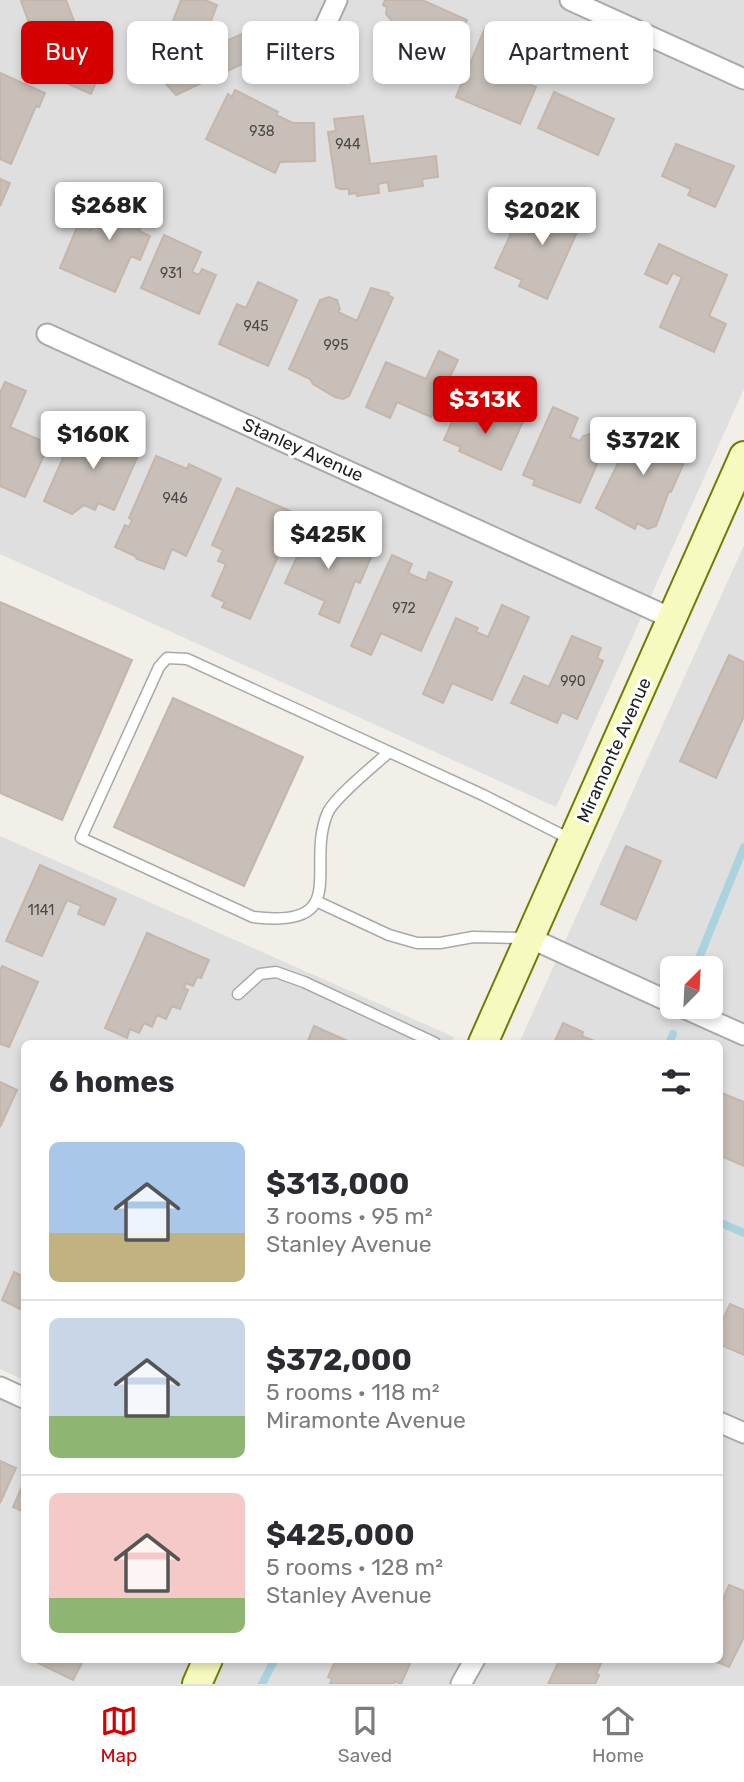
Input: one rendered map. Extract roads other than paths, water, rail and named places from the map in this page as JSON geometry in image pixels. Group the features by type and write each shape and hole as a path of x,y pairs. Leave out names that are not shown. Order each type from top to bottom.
{"street":[{"path":"327,21 337,0"},
{"path":"570,0 744,79"},
{"name":"Stanley Avenue","path":"47,334 673,619"},
{"name":"Miramonte Avenue","path":"484,1040 744,456"},
{"path":"530,938 660,998"},
{"path":"708,1019 744,1035"},
{"path":"0,1387 21,1397"},
{"path":"723,1424 744,1433"},
{"path":"197,1684 206,1663"},
{"path":"461,1684 473,1663"}],"lane":[{"path":"389,752 330,808 322,830 321,881 316,901 302,915 279,920 253,917 80,838 159,667 167,658 187,659 483,795 574,841"},
{"path":"316,901 389,935 417,943 440,943 473,937 530,938"},
{"path":"238,993 260,974 276,972 304,982 429,1040"}],"waterway":[{"path":"700,956 744,847"},
{"path":"670,1040 673,1034"},
{"path":"723,1224 744,1233"},
{"path":"262,1684 273,1663"}]}
